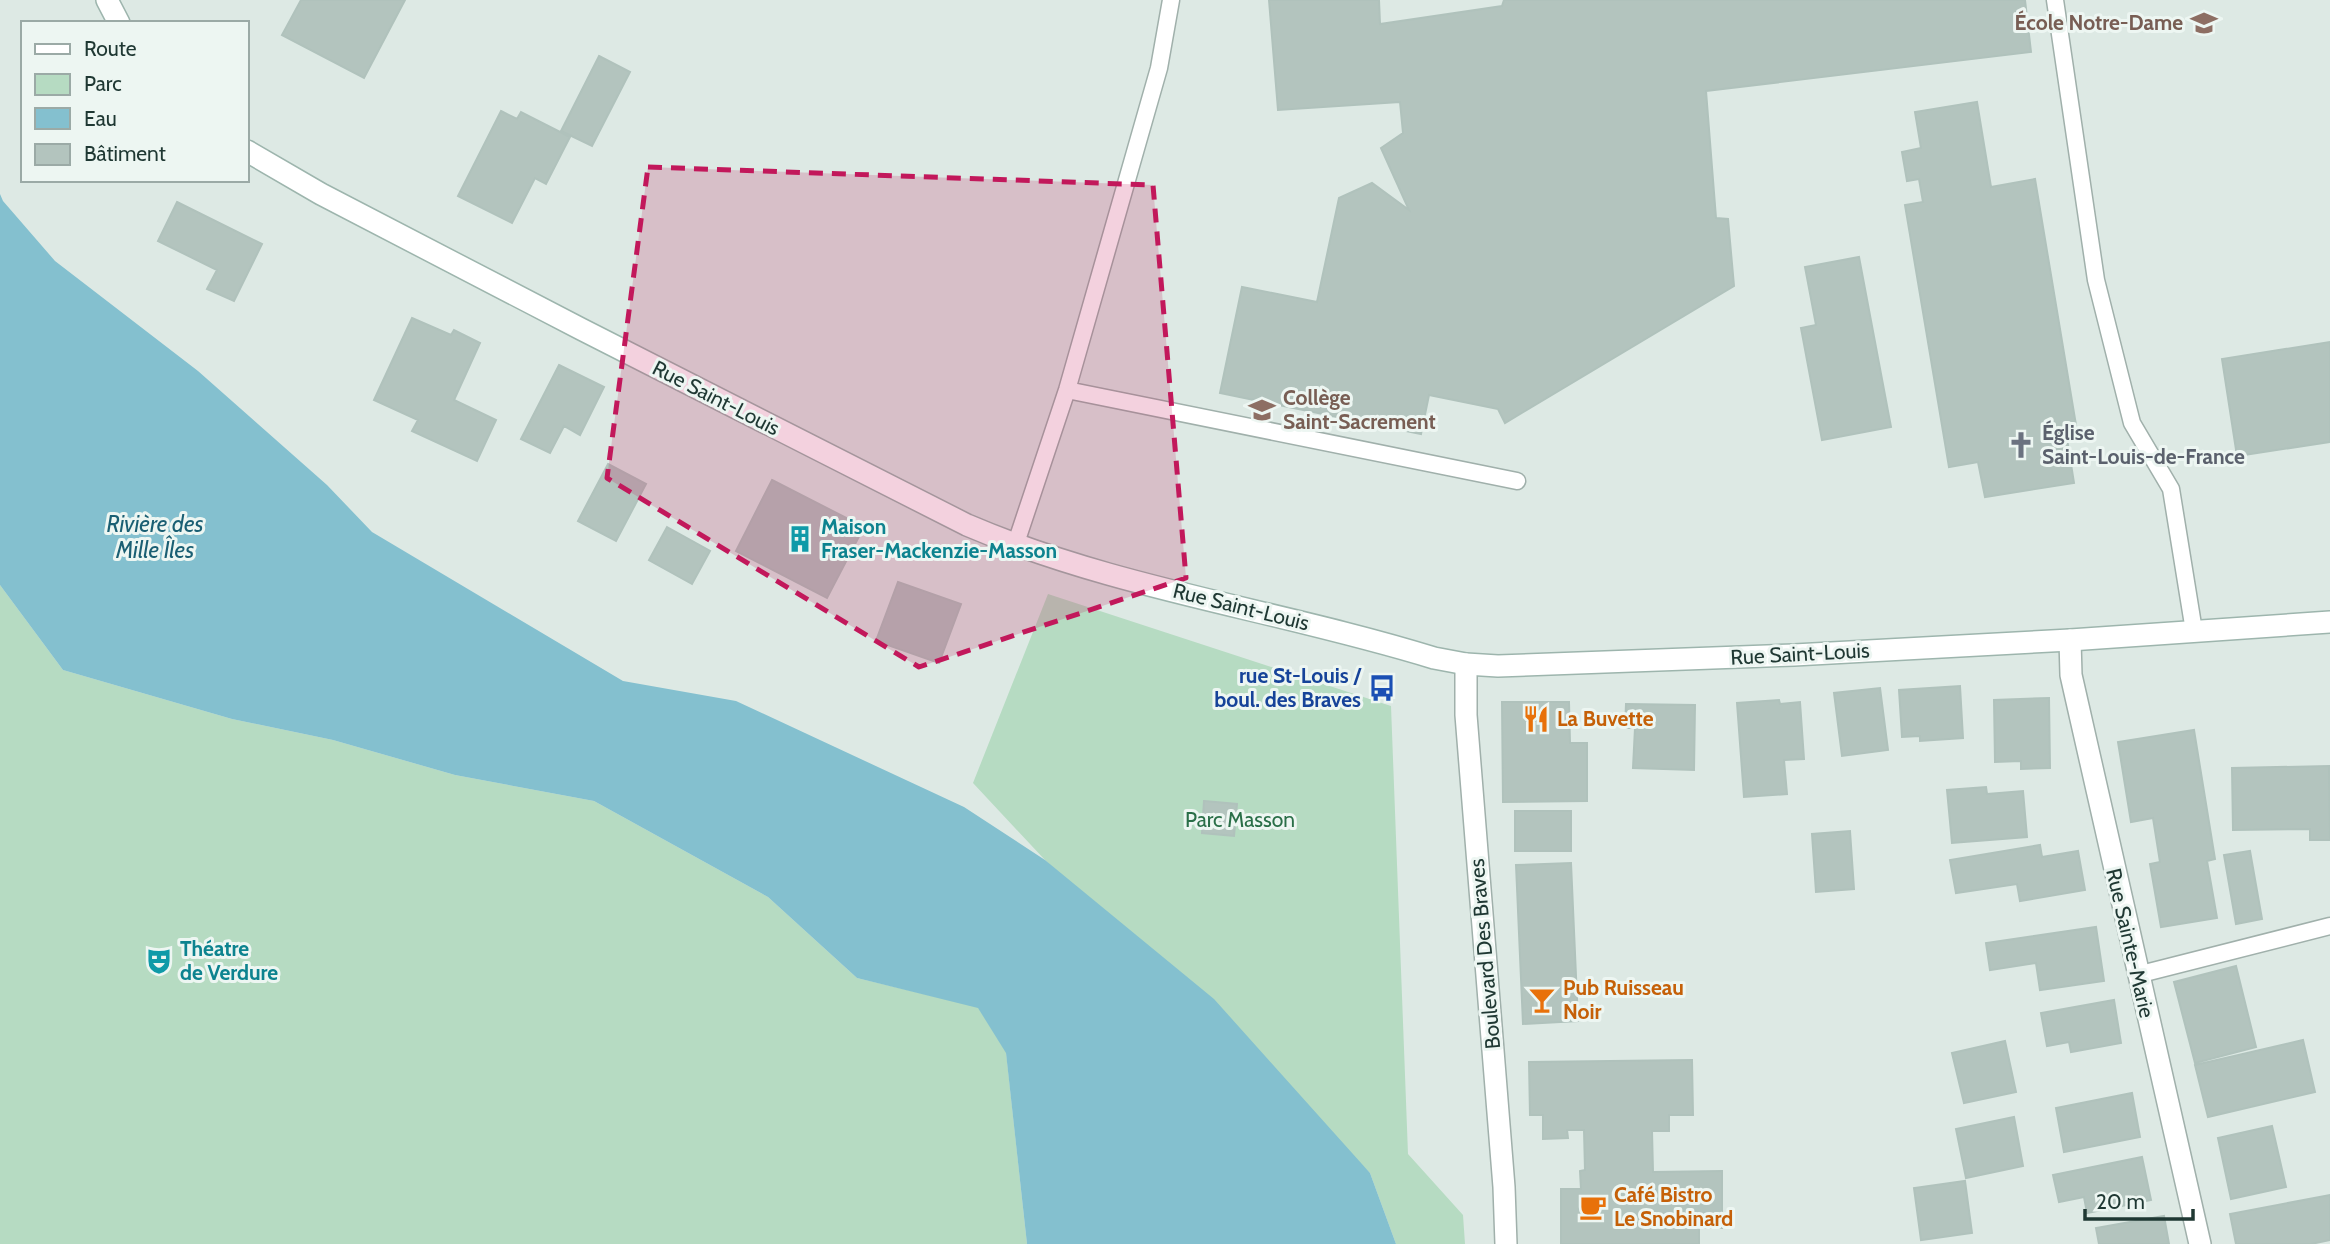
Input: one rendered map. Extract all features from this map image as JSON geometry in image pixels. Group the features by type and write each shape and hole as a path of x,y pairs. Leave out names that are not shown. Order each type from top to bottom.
{"main road":[{"path":"107,0 118,21"},
{"name":"Rue Saint-Louis","path":"248,152 321,194 580,329 967,525 1015,545 1141,582 1434,658 1498,666 1794,655 2330,622"},
{"name":"Rue Sainte-Marie","path":"2070,640 2071,675 2200,1244"},
{"name":"Boulevard Des Braves","path":"1466,664 1466,716 1503,1173 1506,1244"}],"lane":[{"path":"1015,545 1067,390 1159,68 1171,0"},
{"path":"2055,0 2096,280 2132,423 2171,489 2194,631"},
{"path":"1067,390 1517,481"},
{"path":"2137,975 2330,926"}],"highlighted area":[{"path":"648,167 1153,185 1186,578 919,667 607,478"}],"green space":[{"path":"0,585 63,670 232,719 333,740 455,775 594,801 768,897 857,978 978,1007 1006,1052 1027,1244 0,1244"},
{"name":"Parc Masson","path":"1048,594 1391,706 1408,1154 1463,1215 1465,1244 1396,1244 1370,1173 1045,860 973,783"}],"water":[{"name":"Rivière des Mille Îles","path":"0,194 3,201 55,261 198,371 327,485 372,532 623,681 736,701 964,807 1045,860 1214,999 1370,1173 1396,1244 1027,1244 1006,1053 978,1008 857,978 768,897 594,801 455,775 333,740 232,719 63,670 0,585"}],"building":[{"path":"301,0 405,0 364,78 282,35"},
{"path":"1269,0 1379,0 1380,24 1502,6 1504,0 2025,0 2031,52 1706,91 1716,218 1728,219 1734,286 1505,423 1498,409 1429,395 1421,434 1220,393 1242,287 1317,302 1339,198 1372,183 1409,210 1381,148 1403,133 1400,102 1278,110"},
{"path":"599,56 630,72 592,146 561,131"},
{"path":"1977,102 1991,187 2035,179 2078,437 2067,439 2074,483 1985,497 1978,462 1949,467 1905,205 1923,202 1919,179 1907,181 1902,152 1921,148 1915,112"},
{"path":"501,111 517,119 521,112 570,137 546,184 535,178 512,223 458,196"},
{"path":"177,202 262,244 234,301 207,289 217,270 158,241"},
{"path":"1859,257 1891,427 1822,440 1801,328 1816,325 1805,267"},
{"path":"412,318 451,335 454,330 480,343 454,400 496,420 477,461 412,431 418,420 374,400"},
{"path":"2330,342 2330,442 2237,456 2222,359"},
{"path":"559,365 604,387 580,435 564,426 550,453 521,439"},
{"path":"608,464 646,484 616,541 578,521"},
{"name":"Maison Fraser-Mackenzie-Masson","path":"772,480 864,527 827,598 736,551"},
{"path":"667,527 710,551 692,584 649,560"},
{"path":"898,582 961,604 939,663 876,641"},
{"path":"1960,686 1963,738 1920,741 1920,736 1902,737 1899,690"},
{"path":"1880,688 1888,750 1842,756 1834,693"},
{"path":"2049,698 2050,768 2021,769 2021,761 1995,762 1994,700"},
{"path":"1779,700 1780,704 1800,702 1804,759 1784,760 1787,794 1744,797 1737,703"},
{"path":"1502,702 1569,702 1570,743 1587,743 1587,801 1503,802"},
{"path":"1626,704 1695,705 1694,770 1633,768 1635,728 1625,728"},
{"path":"2194,730 2215,859 2207,861 2217,918 2161,927 2150,864 2160,862 2153,818 2131,822 2118,742"},
{"path":"2329,766 2330,840 2310,840 2310,829 2233,830 2232,768"},
{"path":"1986,787 1987,794 2023,791 2027,837 1952,843 1947,790"},
{"path":"1204,801 1237,804 1234,836 1202,833"},
{"path":"1515,811 1571,811 1571,851 1515,851"},
{"path":"1850,831 1854,889 1816,892 1812,834"},
{"path":"2040,845 2042,857 2078,851 2085,890 2020,901 2017,884 1956,893 1950,860"},
{"path":"2250,851 2262,919 2236,924 2224,855"},
{"path":"1571,863 1578,1021 1523,1024 1516,865"},
{"path":"2096,927 2104,981 2040,990 2036,963 1990,970 1986,943"},
{"path":"2236,966 2256,1047 2195,1063 2174,982"},
{"path":"2114,1000 2121,1043 2071,1052 2069,1042 2047,1046 2041,1013"},
{"path":"2303,1040 2315,1092 2208,1117 2195,1065"},
{"path":"2005,1041 2016,1092 1964,1103 1952,1053"},
{"path":"1692,1060 1693,1115 1669,1115 1669,1131 1652,1131 1653,1172 1722,1171 1722,1228 1699,1228 1699,1244 1561,1244 1561,1189 1581,1189 1580,1171 1585,1170 1584,1130 1567,1130 1568,1138 1543,1139 1543,1115 1530,1115 1529,1062"},
{"path":"2132,1093 2140,1137 2064,1152 2056,1108"},
{"path":"2014,1117 2023,1166 1966,1178 1956,1129"},
{"path":"2272,1126 2286,1187 2231,1199 2218,1138"},
{"path":"2142,1157 2151,1200 2087,1213 2084,1197 2059,1202 2053,1175"},
{"path":"1965,1181 1972,1233 1921,1240 1914,1188"},
{"path":"2330,1195 2330,1240 2311,1244 2236,1244 2230,1214"},
{"path":"2164,1216 2169,1244 2099,1244 2096,1228"}],"place":[{"name":"École Notre-Dame","path":"2204,23"},
{"name":"Collège Saint-Sacrement","path":"1262,410"},
{"name":"Église Saint-Louis-de-France","path":"2021,445"},
{"name":"Maison Fraser-Mackenzie-Masson","path":"800,539"},
{"name":"rue St-Louis / boul. des Braves","path":"1382,688"},
{"name":"La Buvette","path":"1536,719"},
{"name":"Théatre de Verdure","path":"159,961"},
{"name":"Pub Ruisseau Noir","path":"1542,1000"},
{"name":"Café Bistro Le Snobinard","path":"1593,1207"}]}
